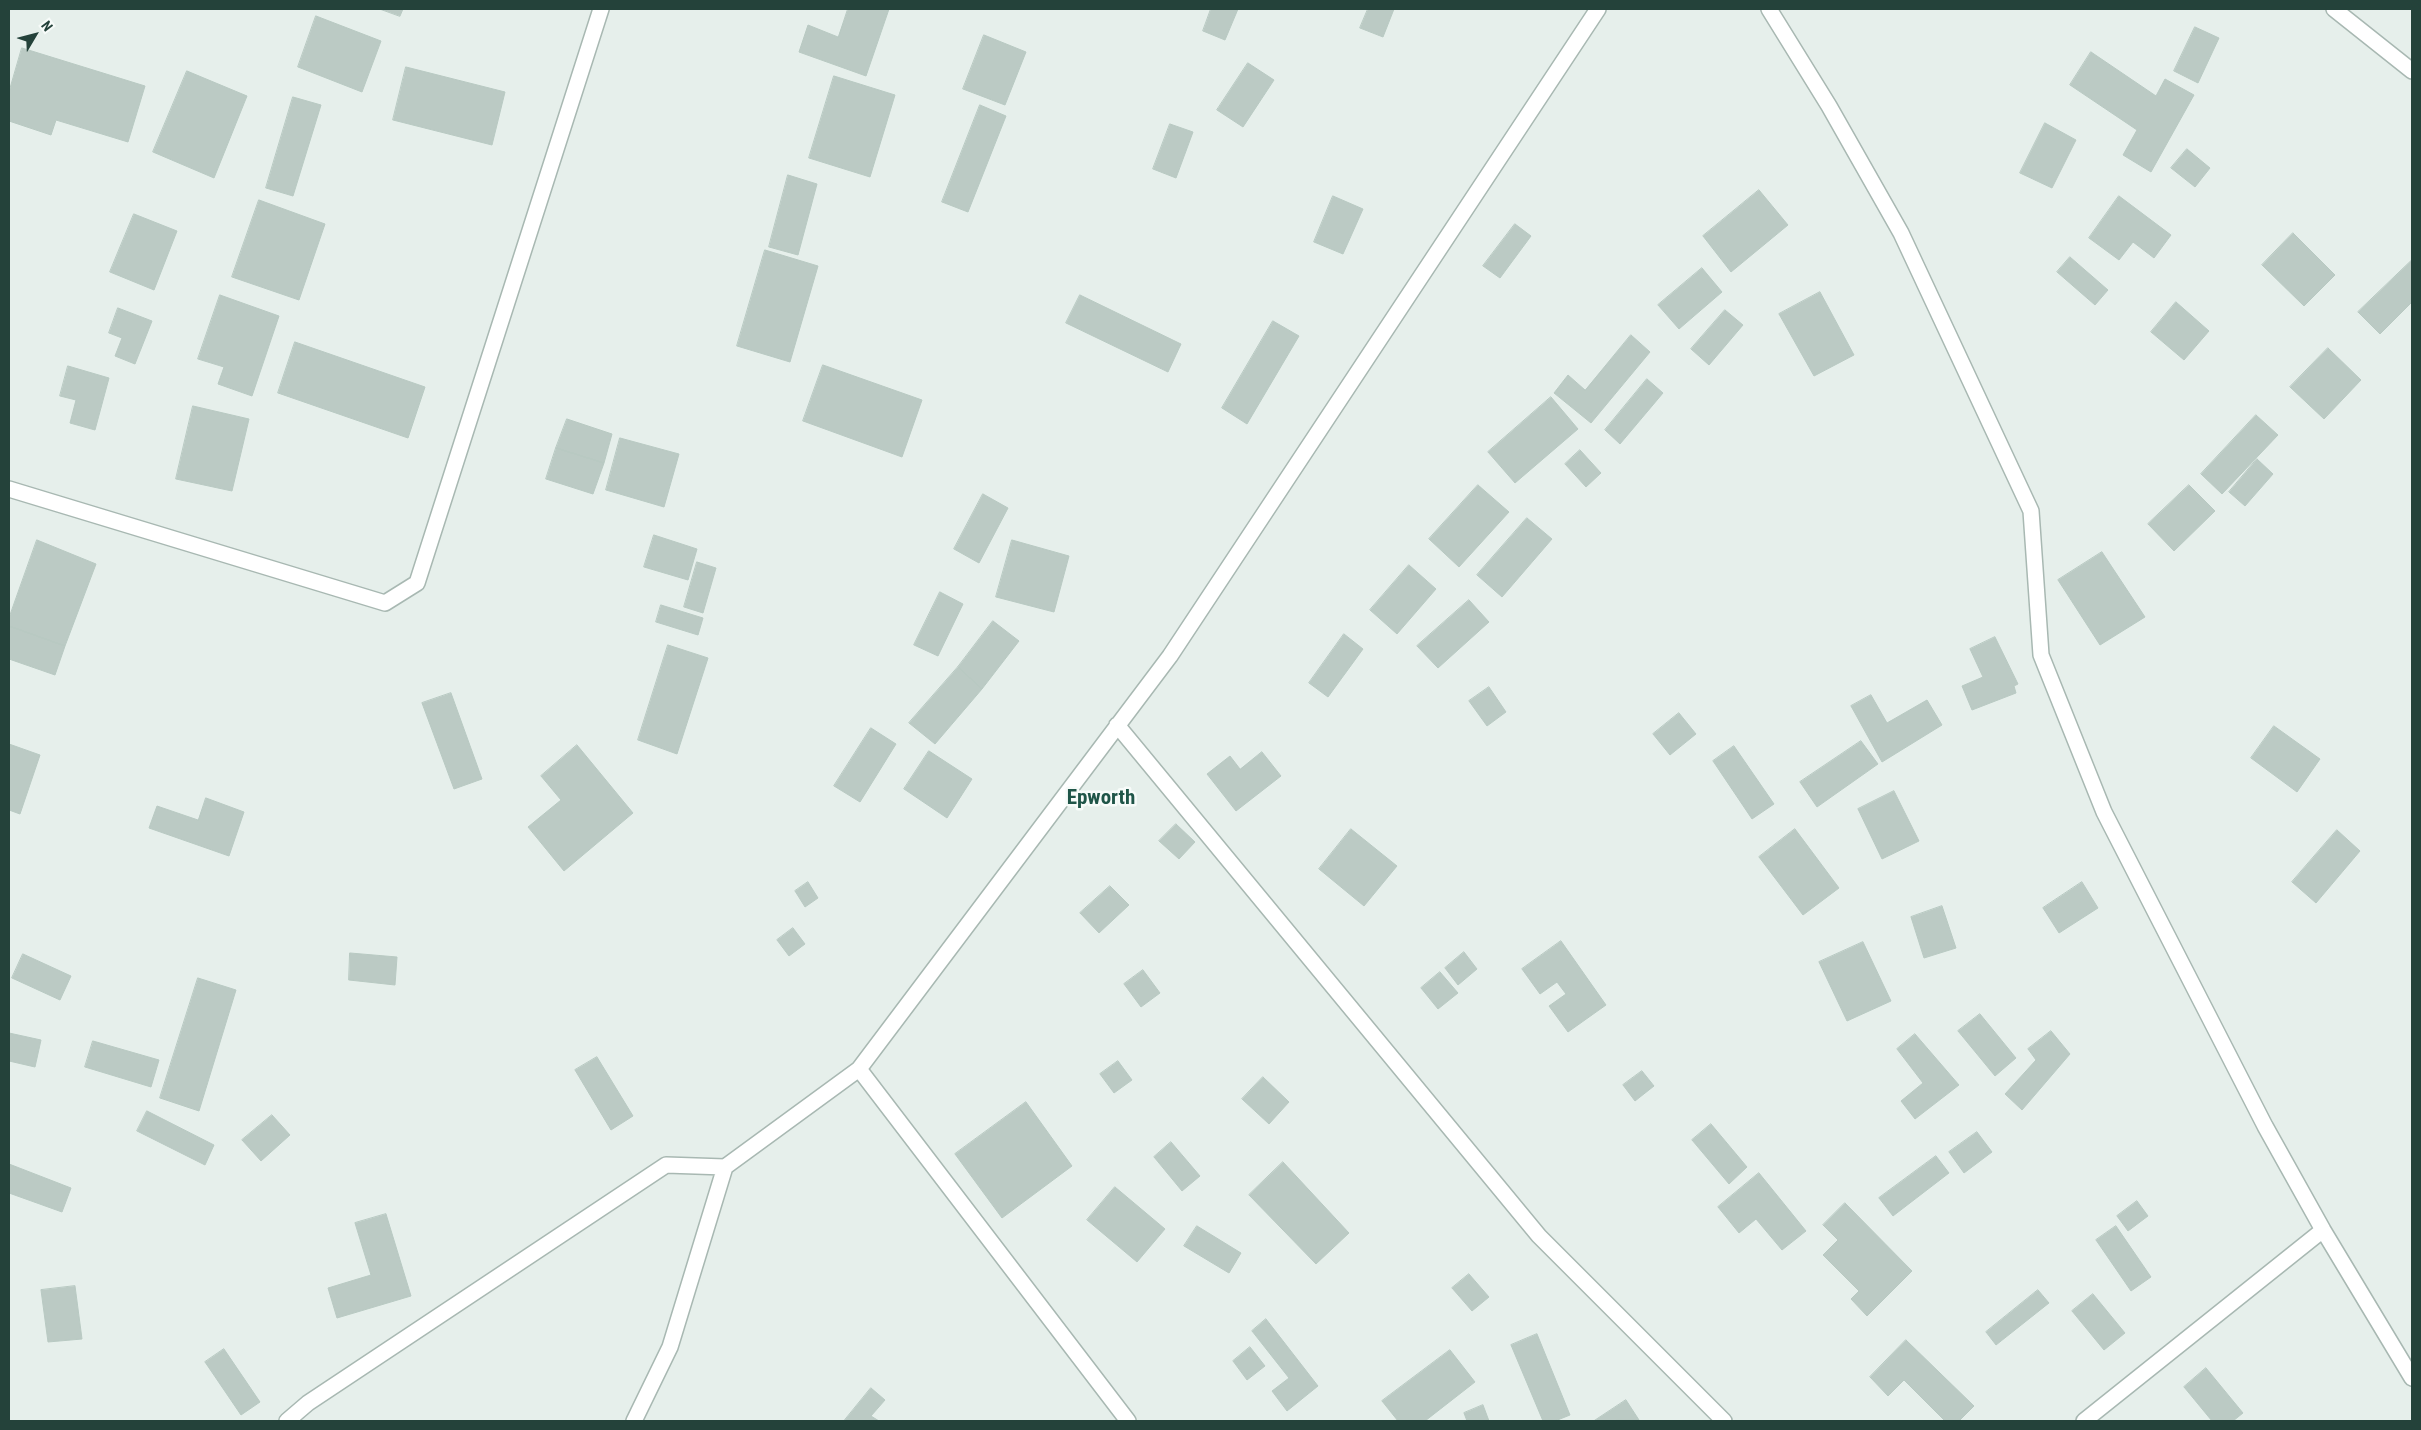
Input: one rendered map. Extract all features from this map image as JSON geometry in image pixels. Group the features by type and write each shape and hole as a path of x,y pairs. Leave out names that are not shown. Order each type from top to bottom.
{"street":[{"path":"9,489 385,603 417,583 601,9"},
{"path":"634,1421 670,1347 725,1167 859,1069 1170,656 1598,9"},
{"path":"1769,9 1829,106 1901,234 2031,511 2041,655 2104,812 2265,1126 2323,1230 2412,1378"},
{"path":"2334,9 2412,71"},
{"path":"1117,726 1539,1236 1724,1421"},
{"path":"859,1069 1128,1421"},
{"path":"287,1421 308,1403 666,1165 725,1167"},
{"path":"2084,1421 2323,1230"}],"building":[{"path":"380,9 403,9 400,16"},
{"path":"848,9 889,9 866,76 799,52 808,25 838,37"},
{"path":"1211,9 1238,9 1225,40 1203,31"},
{"path":"1368,9 1394,9 1383,37 1360,28"},
{"path":"316,16 381,41 362,92 298,67"},
{"path":"2195,27 2219,38 2198,83 2174,71"},
{"path":"984,35 1026,52 1005,105 963,89"},
{"path":"22,48 145,86 128,142 56,120 51,135 9,121 9,92"},
{"path":"2091,52 2156,96 2165,79 2194,95 2151,172 2123,155 2137,130 2070,85"},
{"path":"1248,63 1274,80 1243,127 1217,110"},
{"path":"406,67 505,92 492,145 393,120"},
{"path":"187,71 247,96 214,178 153,152"},
{"path":"834,76 895,95 870,177 809,158"},
{"path":"293,97 321,105 293,196 266,188"},
{"path":"980,105 1006,116 968,212 942,202"},
{"path":"2045,123 2076,140 2052,188 2020,173"},
{"path":"1170,124 1193,132 1176,178 1153,169"},
{"path":"2187,149 2210,168 2195,187 2171,168"},
{"path":"788,175 817,184 798,255 769,247"},
{"path":"1759,190 1788,225 1731,272 1703,236"},
{"path":"1333,196 1363,209 1343,254 1314,242"},
{"path":"2119,196 2171,235 2154,258 2133,242 2119,260 2089,238"},
{"path":"259,200 325,224 299,300 232,277"},
{"path":"134,214 177,231 154,290 110,272"},
{"path":"1515,224 1531,236 1500,278 1483,266"},
{"path":"2293,233 2335,275 2304,306 2262,265"},
{"path":"765,250 818,266 790,362 737,346"},
{"path":"2070,257 2108,290 2095,305 2057,272"},
{"path":"2412,260 2412,302 2380,334 2358,312"},
{"path":"1702,268 1722,292 1679,329 1658,305"},
{"path":"1820,292 1854,355 1814,376 1779,314"},
{"path":"220,295 279,316 252,396 218,384 224,367 198,359"},
{"path":"1080,295 1181,344 1168,372 1066,323"},
{"path":"2176,302 2209,331 2184,360 2151,332"},
{"path":"118,308 152,321 135,364 115,356 122,338 109,333"},
{"path":"1725,310 1743,325 1709,365 1691,349"},
{"path":"1273,321 1299,336 1247,424 1222,408"},
{"path":"1631,335 1650,352 1591,423 1554,393 1568,375 1585,390"},
{"path":"295,342 425,387 408,438 278,393"},
{"path":"2328,348 2361,380 2324,419 2290,387"},
{"path":"823,365 922,400 902,457 803,421"},
{"path":"68,366 109,378 95,430 70,423 76,400 60,396"},
{"path":"1647,379 1663,393 1620,444 1605,430"},
{"path":"1551,397 1578,429 1515,483 1488,452"},
{"path":"193,406 249,419 232,491 176,479"},
{"path":"2256,415 2278,435 2222,494 2201,474"},
{"path":"567,419 612,434 604,463 556,448"},
{"path":"620,438 679,454 664,507 606,490"},
{"path":"556,448 604,463 593,494 546,479"},
{"path":"1580,450 1601,473 1586,487 1565,464"},
{"path":"2257,459 2273,474 2245,506 2229,492"},
{"path":"1478,485 1509,512 1459,567 1429,539"},
{"path":"2189,485 2215,511 2174,551 2148,524"},
{"path":"983,494 1008,508 979,563 954,549"},
{"path":"1527,518 1552,539 1502,597 1477,575"},
{"path":"654,535 697,549 688,580 644,567"},
{"path":"37,540 96,564 65,646 9,626 9,618"},
{"path":"1012,540 1069,556 1054,612 996,597"},
{"path":"2102,552 2145,617 2100,645 2058,580"},
{"path":"697,562 716,568 703,613 684,607"},
{"path":"1409,565 1436,589 1397,634 1370,610"},
{"path":"940,592 963,604 938,656 914,645"},
{"path":"1469,600 1489,622 1438,668 1417,646"},
{"path":"661,605 703,618 698,635 656,622"},
{"path":"993,621 1019,641 982,689 958,667"},
{"path":"9,626 65,646 55,675 9,659"},
{"path":"1344,634 1363,649 1328,697 1309,683"},
{"path":"1995,637 2018,684 2014,686 2016,693 1972,710 1962,686 1983,677 1970,649"},
{"path":"668,645 708,658 677,754 638,740"},
{"path":"958,667 982,689 935,744 909,723"},
{"path":"1489,687 1506,712 1487,726 1469,701"},
{"path":"451,693 482,779 454,789 422,703"},
{"path":"1871,695 1887,723 1927,700 1942,725 1882,762 1851,706"},
{"path":"1679,713 1696,734 1670,755 1653,734"},
{"path":"2274,726 2320,759 2297,792 2251,758"},
{"path":"871,728 896,744 860,802 834,786"},
{"path":"1861,741 1878,764 1817,807 1800,782"},
{"path":"9,744 40,755 20,814 9,810"},
{"path":"577,745 633,813 564,871 528,827 561,800 541,776"},
{"path":"1734,746 1774,804 1752,819 1713,761"},
{"path":"929,751 972,779 947,818 904,789"},
{"path":"1262,752 1281,776 1236,811 1207,774 1230,756 1240,769"},
{"path":"1894,791 1919,841 1882,859 1858,809"},
{"path":"206,798 244,812 229,856 149,828 157,806 198,820"},
{"path":"1176,824 1195,842 1179,859 1159,841"},
{"path":"1351,829 1397,866 1364,906 1319,869"},
{"path":"1795,829 1839,888 1803,915 1759,857"},
{"path":"2337,830 2360,851 2316,903 2292,882"},
{"path":"808,882 818,898 805,907 795,891"},
{"path":"2082,882 2098,908 2059,933 2043,908"},
{"path":"1110,886 1129,905 1099,933 1080,913"},
{"path":"1942,906 1956,948 1924,958 1911,917"},
{"path":"793,928 805,944 789,956 777,940"},
{"path":"1561,941 1606,1005 1568,1032 1549,1006 1566,994 1557,982 1540,994 1522,969"},
{"path":"1863,942 1891,1001 1847,1021 1819,962"},
{"path":"1464,952 1477,969 1458,985 1445,968"},
{"path":"350,953 397,957 395,985 349,980"},
{"path":"23,954 71,976 60,1000 12,978"},
{"path":"1143,970 1160,993 1141,1007 1124,984"},
{"path":"1440,972 1458,993 1438,1009 1421,988"},
{"path":"198,978 236,990 199,1111 160,1098"},
{"path":"1980,1014 2016,1058 1995,1076 1958,1031"},
{"path":"2051,1031 2070,1054 2022,1110 2005,1094 2036,1060 2028,1049"},
{"path":"9,1033 41,1040 35,1067 9,1061"},
{"path":"1915,1034 1959,1085 1915,1119 1901,1101 1923,1083 1897,1049"},
{"path":"93,1041 159,1060 151,1087 85,1067"},
{"path":"597,1057 633,1116 611,1130 575,1070"},
{"path":"1118,1061 1132,1080 1114,1093 1100,1074"},
{"path":"1642,1071 1654,1086 1635,1101 1623,1085"},
{"path":"1263,1077 1289,1102 1269,1124 1242,1099"},
{"path":"1026,1102 1072,1166 1002,1218 955,1154"},
{"path":"147,1111 214,1145 205,1165 137,1131"},
{"path":"272,1115 290,1135 261,1161 242,1140"},
{"path":"1711,1124 1747,1167 1729,1184 1692,1140"},
{"path":"1977,1132 1992,1152 1964,1173 1949,1152"},
{"path":"1171,1142 1200,1176 1182,1191 1154,1157"},
{"path":"1936,1156 1949,1173 1893,1216 1879,1198"},
{"path":"1283,1162 1349,1233 1316,1264 1249,1195"},
{"path":"9,1164 71,1188 62,1212 9,1193"},
{"path":"1759,1173 1806,1231 1782,1250 1756,1219 1739,1233 1718,1207"},
{"path":"1115,1187 1165,1229 1137,1262 1087,1220"},
{"path":"2137,1201 2148,1216 2128,1231 2117,1216"},
{"path":"1845,1203 1912,1271 1867,1316 1851,1299 1859,1291 1823,1255 1838,1240 1823,1225"},
{"path":"386,1214 411,1296 337,1318 328,1288 371,1275 355,1223"},
{"path":"1197,1226 1241,1253 1229,1273 1184,1246"},
{"path":"2116,1226 2151,1277 2131,1291 2096,1240"},
{"path":"1469,1274 1489,1297 1472,1311 1452,1288"},
{"path":"75,1286 82,1339 48,1342 41,1290"},
{"path":"2038,1290 2049,1303 1996,1345 1986,1332"},
{"path":"2093,1294 2125,1333 2104,1350 2072,1311"},
{"path":"1266,1319 1318,1386 1287,1411 1272,1391 1289,1378 1252,1331"},
{"path":"1537,1334 1570,1415 1555,1421 1543,1421 1511,1345"},
{"path":"1906,1340 1974,1406 1959,1421 1945,1421 1904,1380 1888,1396 1870,1377"},
{"path":"1250,1347 1265,1366 1247,1380 1233,1361"},
{"path":"224,1349 260,1402 241,1415 205,1362"},
{"path":"1450,1350 1475,1382 1425,1421 1398,1421 1382,1401"},
{"path":"2206,1368 2243,1413 2233,1421 2212,1421 2184,1387"},
{"path":"871,1388 885,1400 871,1416 879,1421 844,1421"},
{"path":"1626,1400 1639,1420 1594,1421"},
{"path":"1483,1405 1489,1421 1467,1421 1464,1413"}],"district":[{"name":"Epworth","path":"1101,799"}]}
